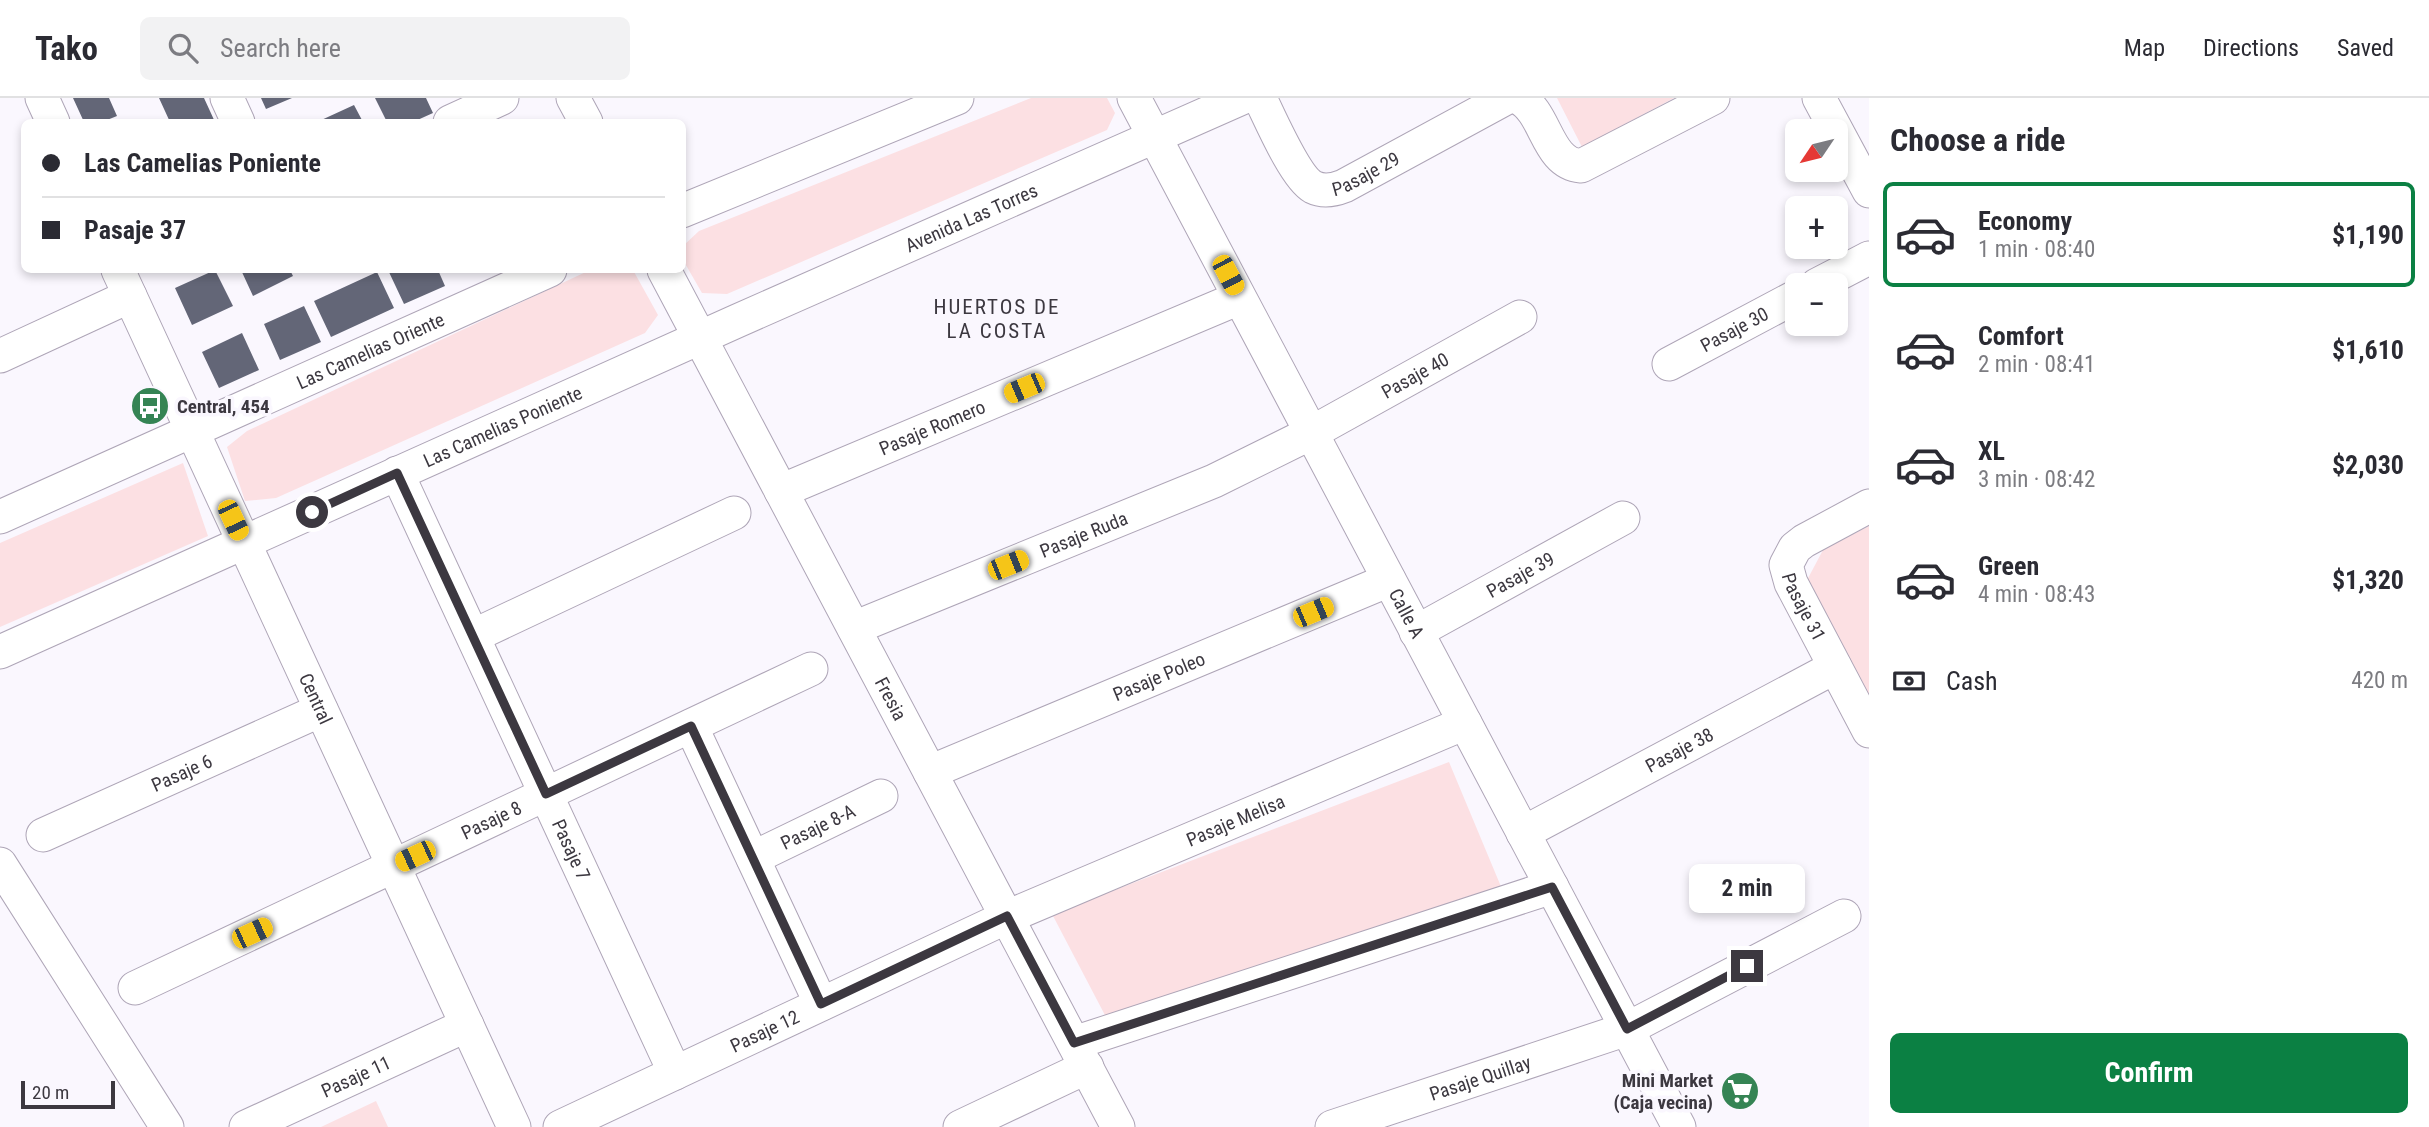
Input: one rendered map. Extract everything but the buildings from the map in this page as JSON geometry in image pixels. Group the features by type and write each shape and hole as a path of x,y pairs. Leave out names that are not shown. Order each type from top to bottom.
{"street":[{"path":"42,98 52,119"},
{"path":"227,98 237,119"},
{"path":"455,112 502,98"},
{"path":"573,98 584,119"},
{"path":"686,209 957,98"},
{"name":"Calle A","path":"1134,98 1679,1127"},
{"name":"Avenida Las Torres","path":"699,337 1242,98"},
{"name":"Pasaje 29","path":"1259,98 1299,173 1311,186 1328,191 1345,186 1506,98"},
{"path":"1519,98 1531,108 1563,160 1581,166 1713,98"},
{"path":"1819,98 1869,191"},
{"path":"1840,273 1869,258"},
{"name":"Las Camelias Oriente","path":"0,517 543,273"},
{"name":"Fresia","path":"666,273 1118,1127"},
{"path":"0,356 126,278"},
{"name":"Central","path":"126,278 191,431 514,1127"},
{"name":"Pasaje Romero","path":"781,491 1239,298"},
{"name":"Pasaje 30","path":"1669,364 1785,302"},
{"name":"Pasaje 40","path":"1311,433 1520,317"},
{"name":"Las Camelias Poniente","path":"0,652 699,337"},
{"name":"Pasaje Ruda","path":"854,628 1214,481 1311,433"},
{"name":"Pasaje 7","path":"397,473 675,1073"},
{"name":"Pasaje 31","path":"1835,667 1791,583 1786,565 1795,548 1804,541 1869,506"},
{"path":"473,636 734,513"},
{"name":"Pasaje 39","path":"1416,632 1623,518"},
{"name":"Pasaje Poleo","path":"930,772 1389,580"},
{"path":"1835,667 1869,731"},
{"name":"Pasaje 38","path":"1523,832 1835,667"},
{"name":"Pasaje 8","path":"135,988 811,669"},
{"name":"Pasaje 6","path":"43,835 321,710"},
{"name":"Pasaje Melisa","path":"1007,916 1465,723"},
{"path":"691,726 821,1004"},
{"name":"Pasaje 8-A","path":"753,858 881,796"},
{"path":"0,864 167,1127"},
{"path":"960,1127 1080,1055 1552,887"},
{"name":"Pasaje 12","path":"560,1127 1007,916"},
{"name":"Pasaje Quillay","path":"1332,1127 1627,1029 1843,916"},
{"name":"Pasaje 11","path":"246,1127 467,1025"}],"shaded area":[{"path":"1031,98 1107,98 1115,113 1107,130 727,294 702,293 686,265 686,243 699,231"},
{"path":"1557,98 1674,98 1582,147"},
{"path":"584,273 635,273 658,315 645,333 276,498 245,501 227,447 247,431"},
{"path":"183,463 208,536 0,627 0,543"},
{"path":"1869,526 1869,697 1806,582 1823,550"},
{"path":"1449,762 1502,889 1107,1019 1052,914"},
{"path":"376,1101 388,1127 321,1127"}],"place":[{"name":"Central, 454","path":"150,406"},
{"name":"Mini Market (Caja vecina)","path":"1740,1091"}],"district":[{"name":"HUERTOS DE LA COSTA","path":"997,319"}],"route":[{"path":"312,512 397,473 546,794 691,726 821,1004 1007,916 1074,1043 1552,887 1627,1029 1747,966"}]}
